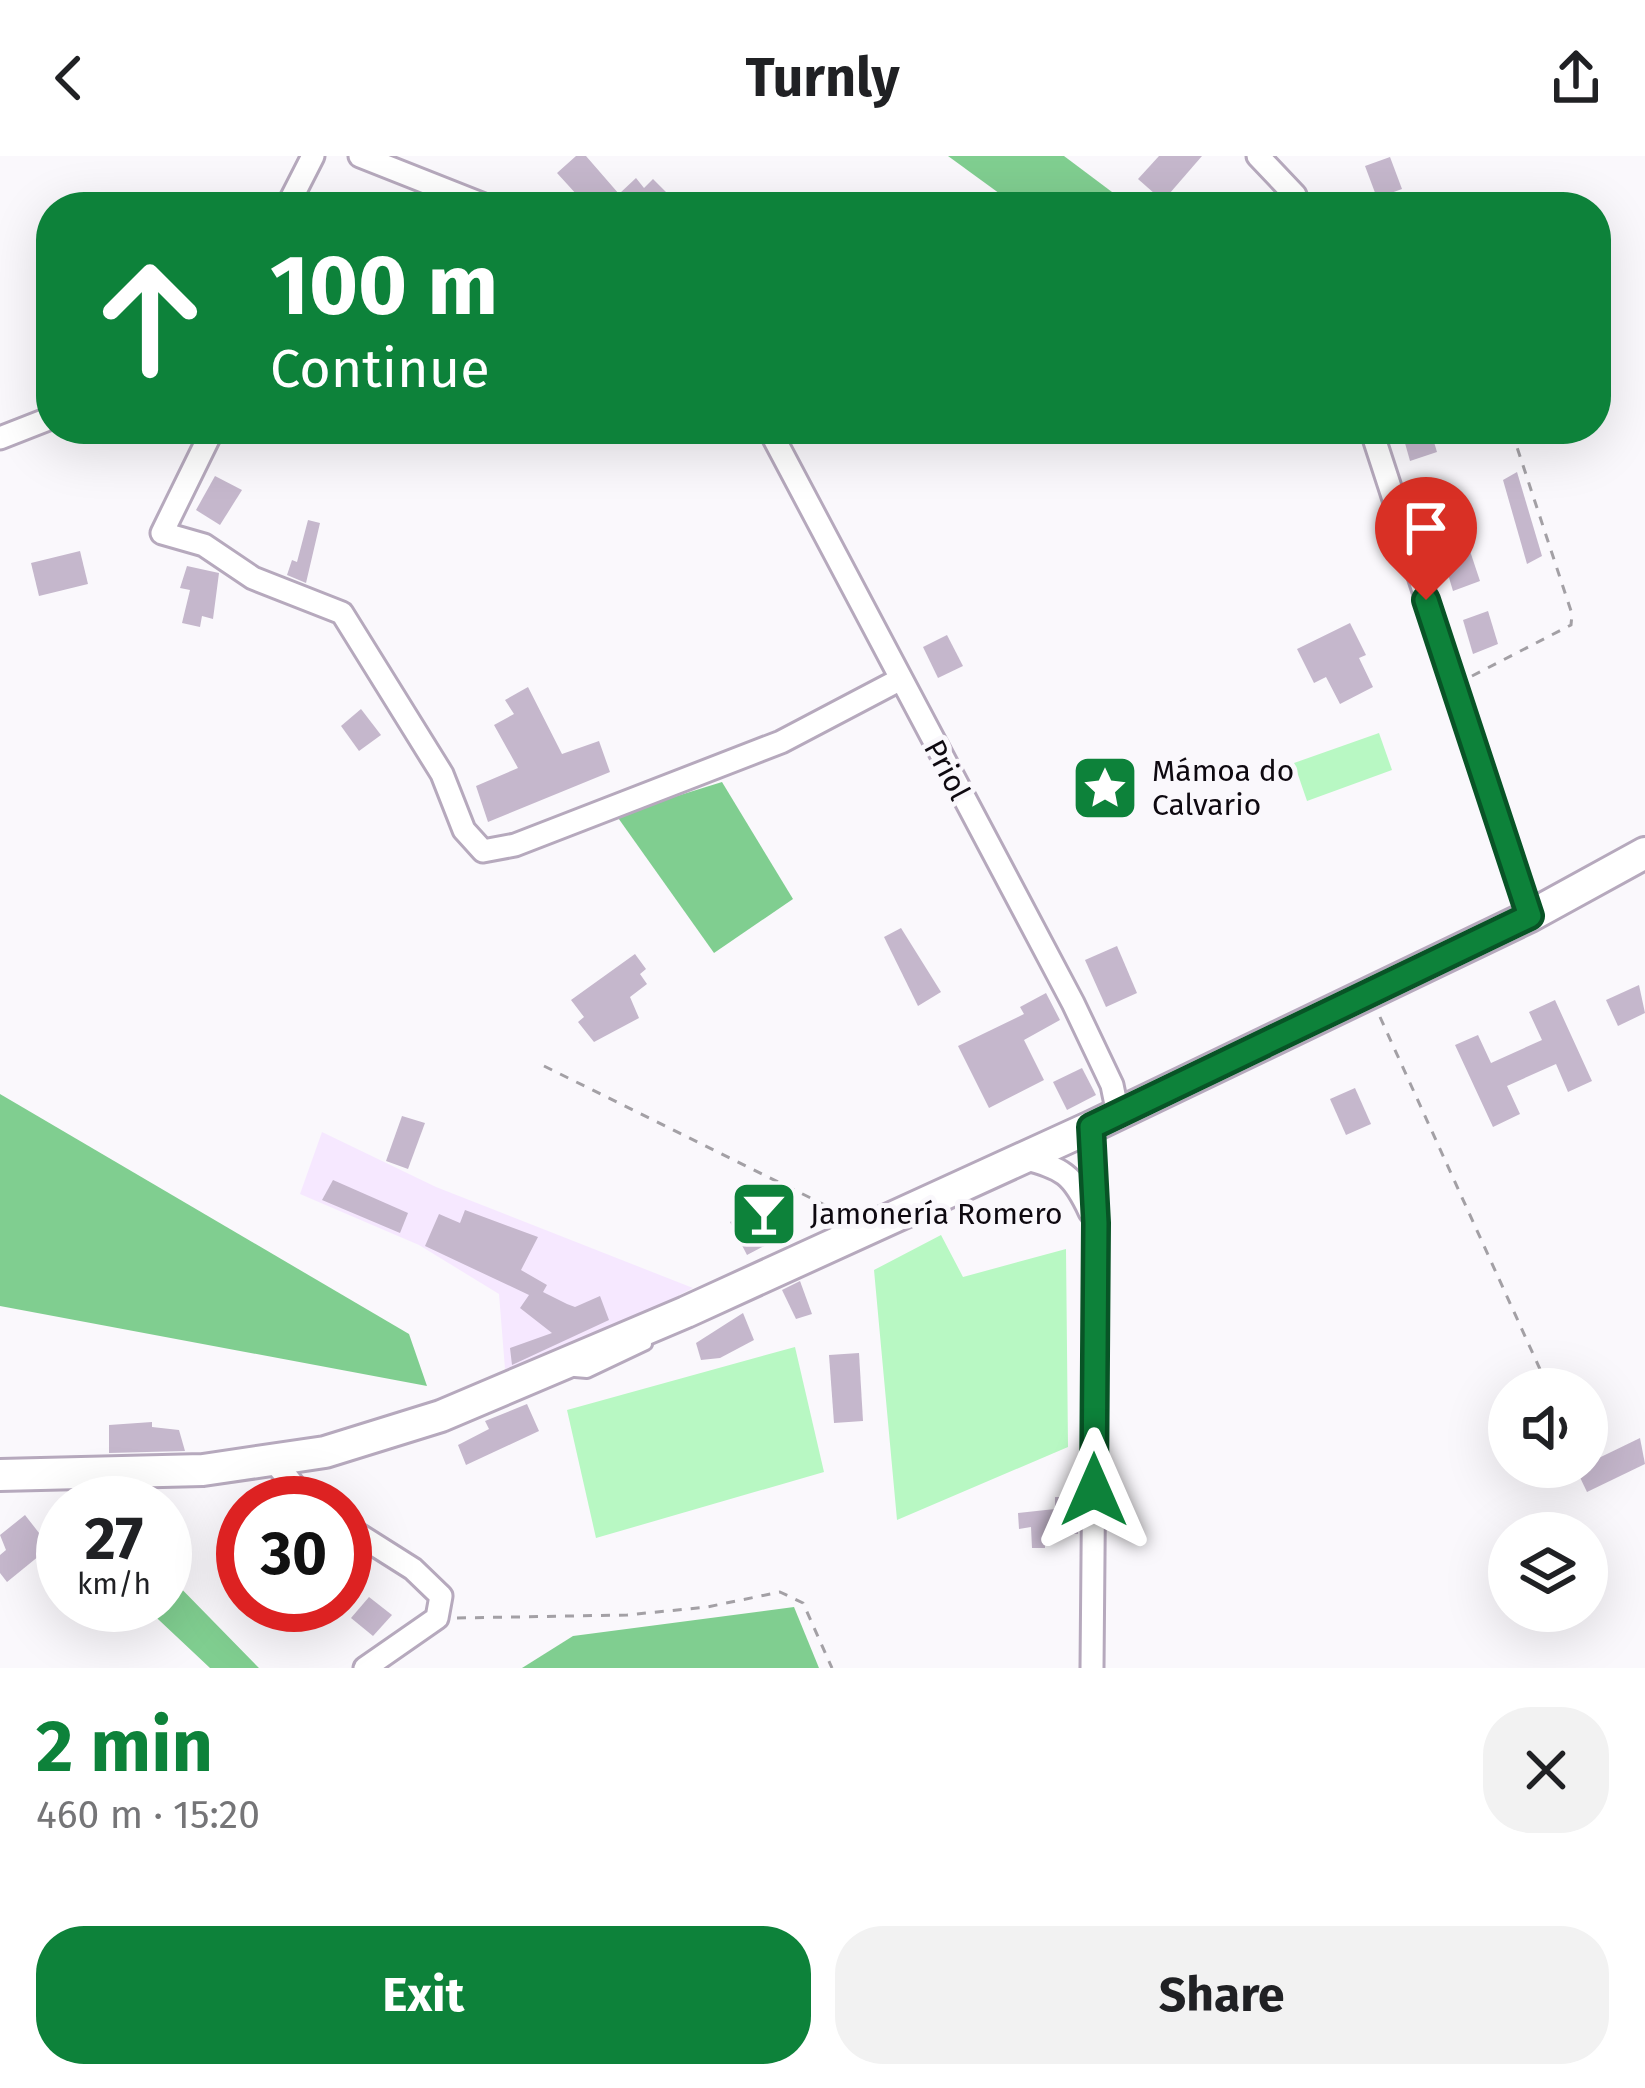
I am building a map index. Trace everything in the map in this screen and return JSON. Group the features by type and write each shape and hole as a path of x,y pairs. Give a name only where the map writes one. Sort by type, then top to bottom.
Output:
{"main road":[{"path":"0,1475 203,1470 325,1452 442,1416 554,1371 1094,1125 1530,916 1645,854"}],"street":[{"path":"295,192 314,156"},
{"path":"360,156 451,192"},
{"path":"1258,156 1293,192"},
{"path":"0,438 36,424"},
{"path":"206,444 162,533 204,545 253,578 342,613 442,774 464,830 483,851 515,845 781,742 899,680"},
{"name":"Priol","path":"777,444 1112,1085 1094,1125"},
{"path":"1376,444 1530,916"},
{"path":"1094,1125 1068,1159 1096,1223"},
{"path":"1092,1668 1094,1125"},
{"path":"1023,1158 1061,1168 1078,1187"},
{"path":"273,1460 286,1476"},
{"path":"365,1668 437,1618 441,1596 413,1569 372,1543"}],"path":[{"path":"1454,686 1571,626 1572,614 1515,444"},
{"path":"1369,993 1539,1368"},
{"path":"544,1066 872,1228"},
{"path":"437,1618 627,1615 706,1607 780,1592 803,1603 832,1668"}],"shaded area":[{"path":"322,1132 436,1187 693,1288 587,1343 505,1369 499,1294 419,1245 300,1194"}],"green space":[{"path":"948,156 1064,156 1112,192 997,192"},
{"path":"1379,733 1392,770 1307,801 1294,763"},
{"path":"722,782 793,899 714,953 616,815"},
{"path":"0,1094 409,1334 427,1386 0,1306"},
{"path":"941,1235 963,1277 1066,1249 1068,1447 897,1520 874,1270"},
{"path":"795,1347 824,1472 596,1538 567,1410"},
{"path":"192,1600 216,1624 216,1632 224,1632 259,1668 210,1668 172,1632 192,1632"},
{"path":"794,1607 819,1668 522,1668 573,1636"}],"building":[{"path":"576,156 586,156 617,192 574,192 557,173"},
{"path":"1159,156 1202,156 1171,192 1153,192 1138,179"},
{"path":"1390,157 1402,189 1375,192 1365,166"},
{"path":"636,178 644,188 653,179 666,192 621,192"},
{"path":"1405,444 1435,444 1437,452 1410,461"},
{"path":"1517,472 1542,556 1527,564 1503,480"},
{"path":"215,476 242,490 220,525 196,510"},
{"path":"1446,484 1456,518 1432,526 1422,492"},
{"path":"308,520 320,523 306,583 287,575 292,560 297,562"},
{"path":"1468,545 1480,581 1453,591 1442,554"},
{"path":"80,551 88,584 39,596 31,563"},
{"path":"187,566 219,573 213,619 202,616 200,627 182,623 190,590 180,588"},
{"path":"1488,611 1498,644 1473,654 1463,620"},
{"path":"1350,623 1366,655 1359,658 1373,687 1340,704 1326,677 1314,683 1297,649"},
{"path":"947,635 963,666 938,678 923,647"},
{"path":"528,687 562,754 599,741 610,772 488,822 476,786 518,768 494,725 514,714 505,700"},
{"path":"361,709 381,735 359,751 341,726"},
{"path":"901,928 941,992 918,1006 884,937"},
{"path":"1117,946 1137,993 1106,1007 1085,960"},
{"path":"635,954 646,969 640,974 647,984 630,997 639,1018 594,1042 578,1022 584,1017 571,1000"},
{"path":"1639,985 1645,1013 1618,1026 1606,1000"},
{"path":"1046,993 1060,1020 1024,1040 1044,1080 989,1108 958,1046 1024,1014 1020,1007"},
{"path":"1555,1000 1592,1081 1568,1092 1556,1064 1507,1086 1520,1114 1493,1127 1455,1045 1478,1035 1491,1063 1542,1040 1529,1012"},
{"path":"1082,1068 1096,1095 1067,1110 1053,1082"},
{"path":"1355,1088 1371,1124 1346,1135 1330,1099"},
{"path":"402,1116 425,1123 408,1169 386,1161"},
{"path":"333,1180 408,1213 400,1233 322,1200"},
{"path":"758,1185 787,1234 747,1255 730,1222 750,1212 741,1194"},
{"path":"465,1210 538,1237 521,1270 547,1285 543,1292 575,1307 600,1296 609,1320 512,1365 510,1348 552,1333 520,1308 529,1295 425,1246 439,1214 460,1223"},
{"path":"800,1281 812,1314 796,1319 782,1290"},
{"path":"743,1313 754,1340 720,1358 701,1360 696,1343"},
{"path":"859,1353 863,1421 834,1423 829,1355"},
{"path":"527,1404 539,1431 466,1465 458,1445 489,1429 485,1421"},
{"path":"152,1422 152,1427 179,1430 185,1451 109,1453 109,1425"},
{"path":"1640,1438 1645,1464 1608,1482 1608,1454"},
{"path":"1055,1497 1079,1497 1078,1534 1045,1533 1045,1548 1032,1548 1031,1527 1019,1529 1018,1513 1055,1509"},
{"path":"25,1515 36,1529 36,1558 7,1582 0,1573 0,1555 6,1550 0,1535"},
{"path":"372,1599 392,1615 373,1636 368,1632 372,1632"}],"place":[{"name":"Mámoa do Calvario","path":"1105,788"},
{"name":"Jamonería Romero","path":"764,1214"}],"route":[{"path":"1094,1490 1096,1223 1091,1127 1530,916 1426,600"}]}
